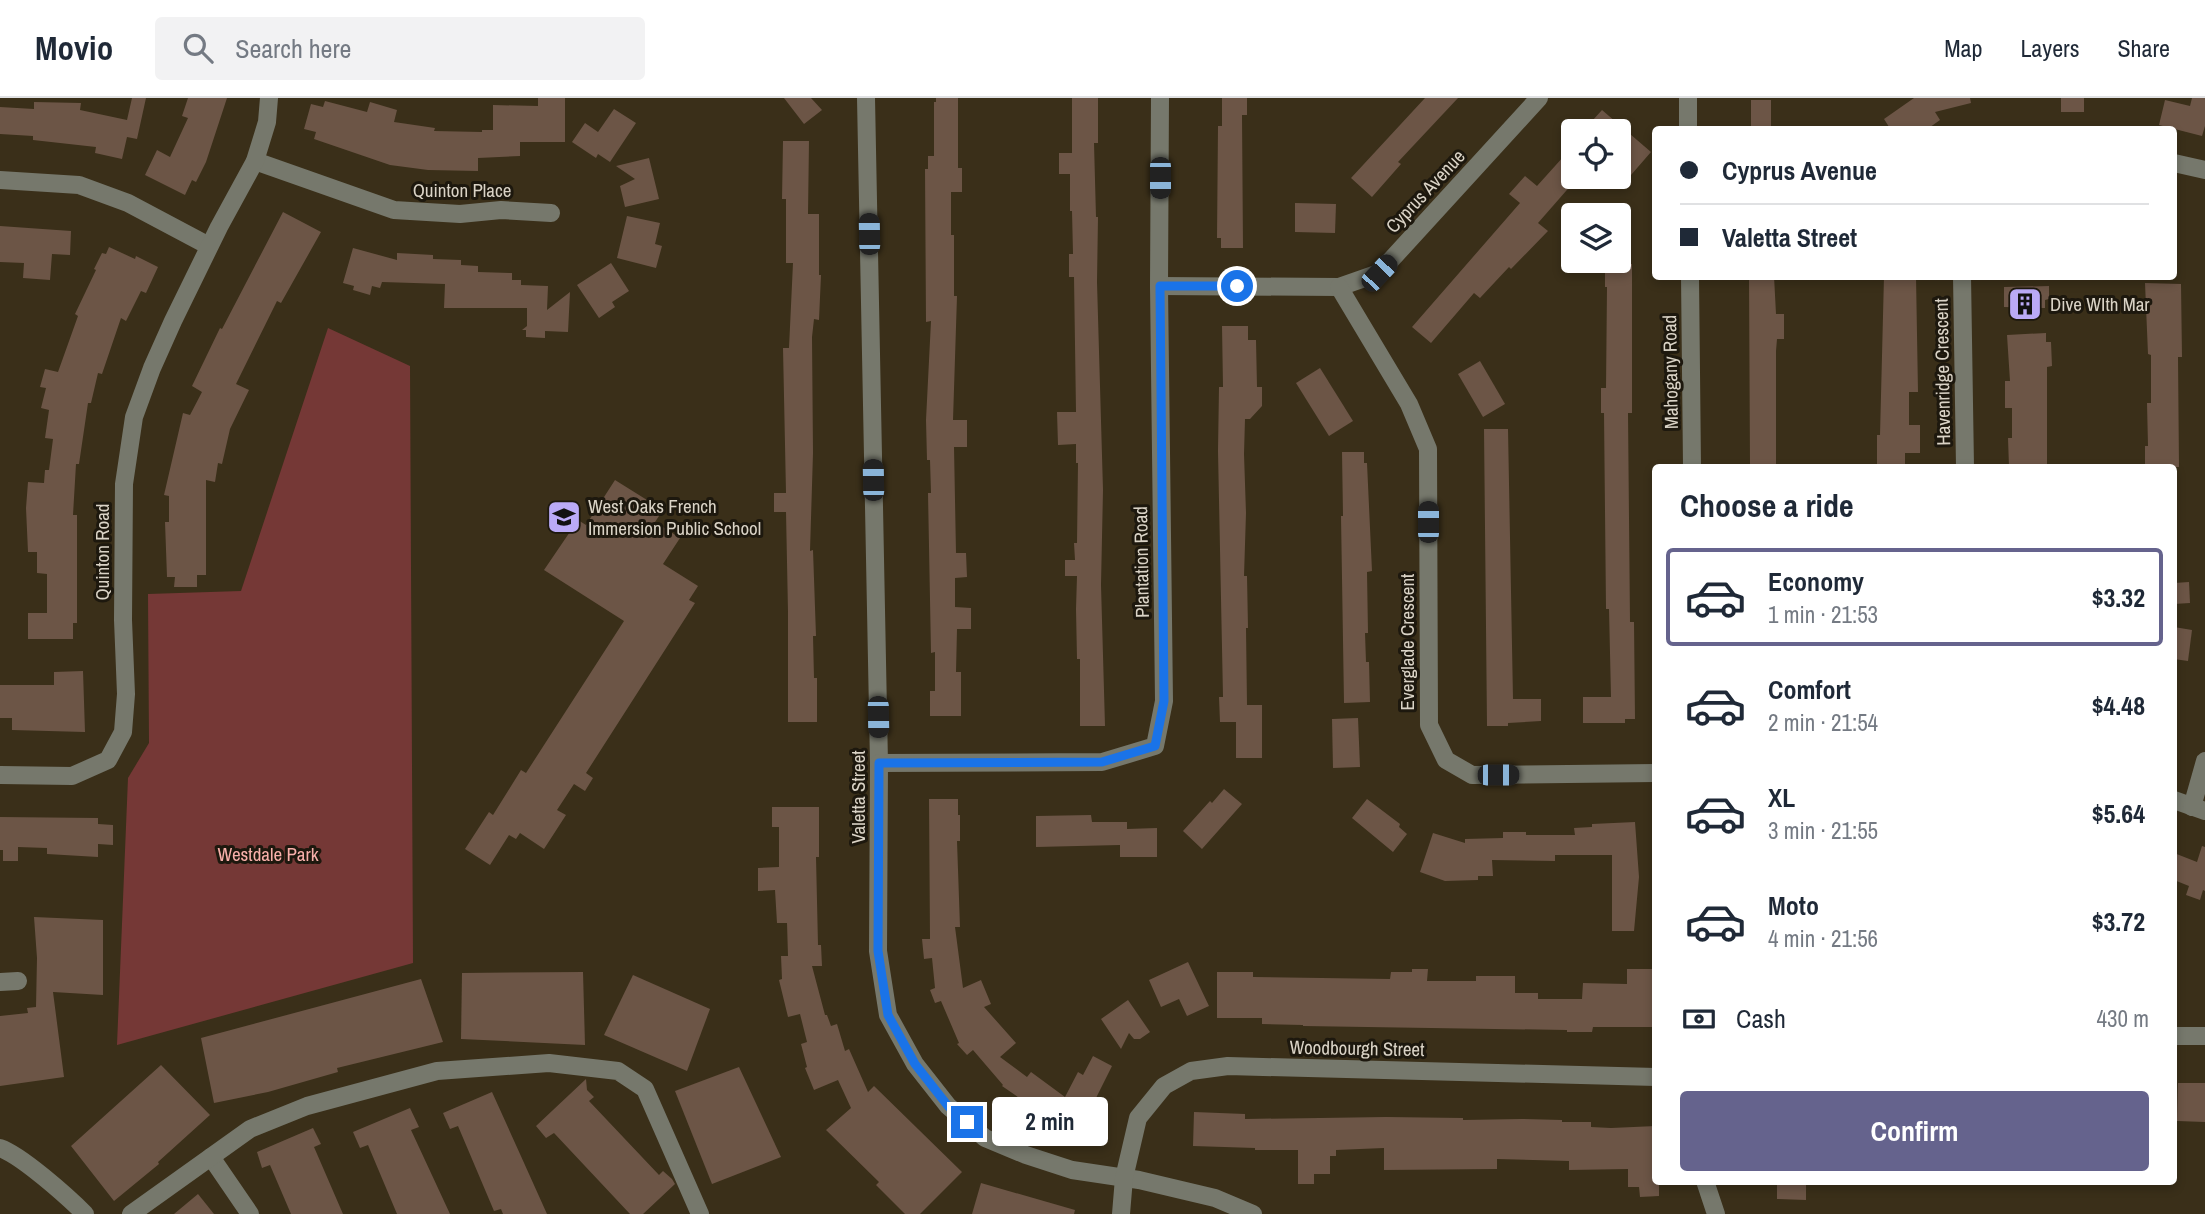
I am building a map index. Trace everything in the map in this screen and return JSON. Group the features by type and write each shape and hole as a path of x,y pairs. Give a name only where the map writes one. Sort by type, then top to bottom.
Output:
{"street":[{"name":"Quinton Road","path":"0,775 72,776 108,760 123,732 126,694 123,620 124,484 134,417 152,368 209,246 255,161 267,122 269,98"},
{"name":"Valetta Street","path":"866,98 879,763 878,951 888,1015 915,1064 948,1106 985,1138 1072,1170 1125,1178 1215,1198 1250,1213"},
{"name":"Plantation Road","path":"879,763 1102,762 1155,746 1164,701 1160,98"},
{"name":"Cyprus Avenue","path":"1160,286 1339,287 1379,273 1539,98"},
{"path":"1688,98 1688,126"},
{"name":"Quinton Place","path":"255,161 394,211 460,214 501,210 551,212"},
{"path":"2177,164 2205,170"},
{"path":"0,180 79,185 128,203 209,246"},
{"name":"Mahogany Road","path":"1690,280 1692,464"},
{"name":"Havenridge Crescent","path":"1962,280 1965,464"},
{"name":"Everglade Crescent","path":"1339,287 1409,404 1428,449 1429,725 1446,760 1472,775 1652,774"},
{"path":"2177,801 2199,809 2205,761"},
{"path":"2177,1035 2205,1036"},
{"path":"131,1214 250,1129 307,1106 437,1071 549,1063 618,1071 645,1089 701,1214"},
{"name":"Woodbourgh Street","path":"1121,1214 1125,1178 1138,1118 1164,1086 1191,1071 1228,1066 1652,1077"},
{"path":"0,1148 28,1166 85,1214"},
{"path":"211,1157 250,1214"},
{"path":"1706,1185 1716,1214"}],"green space":[{"name":"Westdale Park","path":"328,328 410,366 413,963 117,1045 128,778 149,743 148,594 241,591"}],"building":[{"path":"132,98 146,98 137,139 127,137 122,159 95,153 96,147 33,140 33,136 0,134 0,107 34,109 34,102 81,103 80,110 127,120"},
{"path":"188,98 227,98 206,162 196,182 192,180 185,195 145,175 157,150 170,157 188,118 182,116"},
{"path":"538,98 565,98 565,142 520,142 520,156 478,158 478,171 428,170 390,165 314,139 316,132 304,129 311,104 323,107 325,101 367,112 370,102 397,110 394,122 435,128 434,131 482,132 493,130 493,105 538,106"},
{"path":"784,98 811,98 822,110 804,124"},
{"path":"936,98 958,98 958,168 962,168 962,192 951,192 954,296 957,296 953,420 967,420 967,447 954,447 956,553 966,553 967,577 955,578 955,607 971,608 971,629 957,629 956,672 961,672 961,716 930,716 930,691 935,691 935,652 931,653 928,493 931,493 926,420 931,321 926,322 925,169 928,169 928,156 934,156"},
{"path":"1072,98 1098,98 1098,143 1094,143 1098,217 1105,726 1080,726 1077,576 1065,576 1065,560 1075,560 1074,543 1077,543 1078,463 1076,444 1058,445 1057,412 1076,412 1074,277 1069,277 1069,254 1073,254 1070,174 1059,174 1059,153 1072,153"},
{"path":"1222,98 1247,98 1247,115 1242,115 1243,248 1221,248 1221,238 1217,238 1218,126 1222,126"},
{"path":"1425,98 1458,98 1398,162 1401,164 1372,197 1351,178"},
{"path":"1914,98 1970,98 1971,103 1935,112 1940,120 1932,126 1888,126 1884,119"},
{"path":"2061,98 2084,98 2084,112 2061,112"},
{"path":"2192,98 2205,98 2205,126 2202,136 2177,130 2177,126 2159,125 2165,100 2190,106"},
{"path":"1751,100 1771,100 1771,126 1751,126"},
{"path":"614,109 636,123 610,162 598,154 596,158 572,142 585,123 598,132"},
{"path":"1602,110 1612,119 1594,119"},
{"path":"1631,135 1651,152 1631,175"},
{"path":"783,141 809,141 808,214 819,214 819,320 814,319 812,337 810,551 813,550 817,722 788,722 786,512 774,512 774,493 786,493 783,348 789,348 793,263 786,263 786,199 782,199"},
{"path":"649,158 659,199 625,207 620,186 635,179 616,166"},
{"path":"1561,159 1561,189 1568,189 1538,223 1548,231 1480,298 1474,293 1431,343 1412,327 1520,203 1509,194 1525,176 1537,186"},
{"path":"1295,203 1336,204 1335,233 1295,232"},
{"path":"283,212 321,232 281,303 277,301 236,384 249,390 230,429 222,464 218,463 215,482 206,480 206,575 197,575 197,587 174,587 175,577 167,577 165,522 169,522 169,496 164,495 183,413 190,415 202,392 192,386"},
{"path":"627,216 660,223 655,244 662,246 656,268 617,258"},
{"path":"0,226 71,231 70,255 52,254 50,280 23,278 24,263 0,262"},
{"path":"109,247 158,267 146,293 141,291 126,321 121,318 102,374 98,373 91,403 88,403 79,464 76,464 73,515 77,515 77,623 73,623 73,639 28,639 28,613 47,613 47,574 37,573 37,552 28,552 26,508 28,482 44,483 45,470 49,470 53,439 45,438 49,410 41,408 46,388 40,387 45,369 58,372 78,316 75,314 102,253 106,254"},
{"path":"353,248 397,260 397,253 433,255 433,259 461,260 461,265 478,266 478,272 512,273 512,280 521,280 521,285 548,286 547,310 570,292 568,332 545,331 545,338 526,337 526,330 522,330 527,326 527,308 444,308 445,284 382,282 380,288 372,286 370,295 353,290 354,286 343,283"},
{"path":"611,263 629,291 612,302 615,307 599,318 577,285"},
{"path":"1632,264 1632,413 1628,413 1630,622 1634,622 1635,719 1625,719 1625,723 1583,723 1583,697 1611,697 1609,609 1606,609 1604,413 1601,413 1601,388 1606,388 1605,273 1631,273"},
{"path":"1749,280 1774,280 1776,314 1784,314 1784,339 1777,339 1776,351 1776,464 1750,464"},
{"path":"1884,280 1916,280 1918,392 1909,392 1909,425 1920,425 1920,453 1905,453 1905,464 1877,464 1877,435 1880,435"},
{"path":"2145,283 2181,284 2182,357 2178,357 2179,467 2177,464 2145,464 2145,446 2148,446 2147,403 2151,403 2151,355 2148,354"},
{"name":"Dive WIth Mar","path":"2049,286 2049,299 2045,300 2045,308 2004,307 2004,287"},
{"path":"1222,326 1248,326 1248,340 1256,340 1257,387 1262,387 1262,406 1250,419 1245,419 1244,576 1247,576 1247,705 1262,705 1262,758 1236,758 1236,722 1220,722 1219,697 1223,697 1218,451 1219,387 1223,387"},
{"path":"2046,333 2046,342 2051,342 2052,366 2047,367 2047,464 2009,464 2008,438 2012,438 2012,408 2005,408 2005,381 2010,381 2007,335"},
{"path":"1480,361 1505,404 1483,417 1458,374"},
{"path":"1320,368 1353,421 1329,436 1296,383"},
{"path":"1484,429 1508,429 1513,699 1541,699 1541,721 1508,723 1508,726 1487,726"},
{"path":"1342,452 1364,452 1364,463 1367,463 1372,571 1367,572 1368,633 1365,633 1370,702 1344,703"},
{"path":"615,480 663,510 655,522 680,538 663,564 698,586 689,600 695,603 586,773 593,778 585,791 574,784 557,810 566,815 544,849 520,833 516,839 509,835 490,865 465,849 489,812 493,815 521,770 526,773 624,621 544,570 578,520 586,525"},
{"path":"2189,582 2190,603 2177,604 2177,583"},
{"path":"2177,628 2192,630 2188,661 2177,659"},
{"path":"83,671 85,732 12,730 12,718 0,718 0,685 54,685 54,672"},
{"path":"1358,718 1360,767 1333,768 1332,719"},
{"path":"1224,789 1242,804 1202,849 1183,831"},
{"path":"929,799 958,799 960,927 955,927 963,988 981,980 991,1004 984,1007 1016,1043 1000,1057 1027,1077 1031,1072 1065,1097 1078,1072 1083,1075 1093,1056 1112,1066 1083,1124 1043,1104 1038,1111 1002,1086 973,1050 967,1055 957,1044 959,1043 941,1001 935,1003 930,990 935,988 932,958 924,959 922,939 930,939"},
{"path":"1367,799 1400,824 1399,827 1407,834 1393,852 1352,818"},
{"path":"772,807 819,807 819,857 816,857 818,945 821,945 822,966 812,966 825,1015 831,1026 837,1024 845,1051 849,1049 868,1092 874,1086 962,1172 920,1214 905,1214 876,1185 879,1182 826,1130 851,1108 838,1080 814,1090 805,1068 807,1067 801,1044 807,1042 800,1014 788,1017 779,980 782,979 781,956 788,956 787,923 777,923 775,890 758,891 758,868 779,867 779,827 772,827"},
{"path":"1091,815 1092,822 1127,822 1127,829 1157,828 1157,857 1120,857 1120,845 1036,847 1036,816"},
{"path":"0,817 98,818 98,824 113,825 113,845 98,844 98,857 47,854 47,848 18,847 18,861 3,861 3,850 0,850"},
{"path":"1635,822 1639,877 1634,931 1612,931 1612,855 1555,855 1555,861 1492,860 1493,876 1478,876 1478,880 1445,881 1420,872 1433,833 1465,843 1465,839 1503,838 1503,832 1575,835 1574,828 1592,827 1592,824"},
{"path":"2202,846 2205,847 2205,891 2203,890 2200,900 2186,895 2189,886 2177,881 2177,854 2197,862"},
{"path":"34,917 103,920 103,995 53,992 64,1077 0,1086 0,1016 28,1013 27,1008 36,1007"},
{"path":"1188,962 1209,1006 1187,1016 1179,999 1161,1007 1149,980"},
{"path":"1412,969 1428,969 1427,981 1476,981 1476,976 1515,976 1515,993 1538,993 1538,999 1582,999 1583,983 1627,984 1627,969 1652,969 1652,1027 1593,1027 1592,1032 1567,1032 1303,1026 1262,1024 1262,1018 1217,1018 1217,972 1253,972 1253,977 1390,979 1391,972 1412,972"},
{"path":"583,972 585,1045 461,1039 462,973"},
{"path":"633,975 710,1009 687,1071 604,1035"},
{"path":"421,979 443,1042 337,1068 338,1072 268,1092 214,1103 201,1038"},
{"path":"1128,1000 1150,1032 1140,1039 1134,1039 1129,1033 1121,1049 1101,1019"},
{"path":"161,1065 210,1115 158,1162 159,1164 114,1201 71,1146"},
{"path":"739,1067 781,1157 712,1184 675,1091"},
{"path":"586,1079 587,1090 594,1097 589,1101 659,1175 663,1171 675,1184 643,1214 630,1214 554,1133 546,1138 536,1126"},
{"path":"2178,1083 2205,1083 2205,1122 2177,1121"},
{"path":"492,1092 547,1214 503,1214 501,1209 494,1211 458,1126 450,1129 443,1113"},
{"path":"410,1108 419,1127 411,1130 450,1214 397,1214 368,1145 360,1148 353,1132"},
{"path":"1194,1112 1245,1114 1245,1119 1521,1119 1591,1122 1591,1127 1652,1126 1652,1185 1659,1185 1659,1196 1640,1197 1639,1187 1628,1187 1628,1169 1569,1170 1569,1161 1497,1159 1497,1169 1384,1170 1384,1148 1336,1150 1336,1156 1330,1156 1330,1174 1314,1174 1314,1184 1298,1184 1298,1150 1193,1146"},
{"path":"313,1128 321,1144 314,1147 343,1214 291,1214 270,1165 262,1168 257,1152"},
{"path":"981,1183 1075,1210 1074,1214 972,1214"},
{"path":"1777,1185 1806,1185 1806,1200 1777,1199"},
{"path":"198,1194 214,1214 174,1214"}],"place":[{"name":"Dive WIth Mar","path":"2025,304"},
{"name":"West Oaks French Immersion Public School","path":"564,517"}],"route":[{"path":"967,1122 948,1106 915,1064 888,1015 878,951 879,763 1102,762 1155,746 1164,701 1160,286 1237,286"}]}
